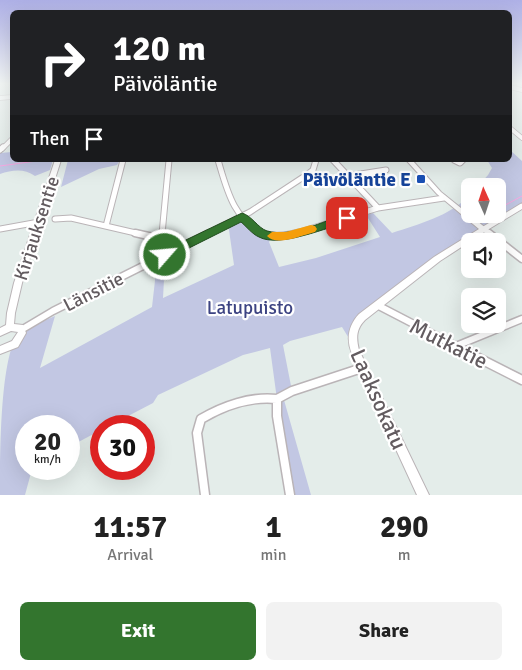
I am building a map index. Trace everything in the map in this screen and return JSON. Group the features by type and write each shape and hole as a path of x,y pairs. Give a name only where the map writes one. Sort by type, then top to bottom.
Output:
{"street":[{"path":"520,134 522,138"},
{"path":"0,150 10,141"},
{"name":"Kirjauksentie","path":"10,326 14,298 57,162"},
{"path":"106,226 123,162"},
{"path":"165,255 162,240 169,162"},
{"path":"219,162 231,202 242,217 263,234 286,236 378,208 444,198"},
{"name":"Länsitie","path":"21,330 40,317 242,217 308,174 313,170 315,162"},
{"path":"335,162 378,208"},
{"path":"411,162 444,198 522,259"},
{"path":"348,176 386,170"},
{"name":"Laaksokatu","path":"423,495 362,368 353,345 353,329 362,317 437,259 522,206"},
{"path":"56,219 71,218 162,240"},
{"path":"0,229 39,222"},
{"name":"Mutkatie","path":"377,305 522,380"},
{"path":"456,346 522,318"},
{"path":"0,332 10,326 17,326 21,330 20,337 15,344 0,352"},
{"path":"205,495 197,433 202,419 234,404 266,398 277,399 292,391 362,368"},
{"path":"277,399 276,416 290,495"}],"green space":[{"path":"10,152 10,162 52,162 50,170 35,176 18,170 0,174 0,153"},
{"name":"Latupuisto","path":"512,152 522,161 522,206 506,216 506,178 485,178 492,168 488,162 512,162"},
{"path":"67,162 119,162 117,165 99,169 61,187"},
{"name":"Latupuisto","path":"461,203 461,223 493,223 477,233 461,233 461,242 362,317 353,345 342,327 290,341 283,345 292,391 284,395 284,400 311,495 290,495 270,348 243,355 158,395 153,403 130,415 90,415 90,436 80,441 80,415 15,415 15,480 29,480 25,495 0,495 2,414 6,371 10,353 18,335 55,316 40,368 152,307 157,263 153,261 163,256 165,261 163,298 234,265 228,223 242,217 256,230 272,236 269,242 279,267 316,258 380,237 366,215 373,213 392,233 423,223 453,209"}],"waterway":[{"path":"0,166 29,162"},
{"path":"506,205 522,196"}],"slow traffic":[{"path":"272,236 286,236 311,229"}],"place":[{"name":"Päivöläntie E","path":"421,179"}],"route":[{"path":"165,255 242,217 263,234 279,236 297,234 347,218"}]}
